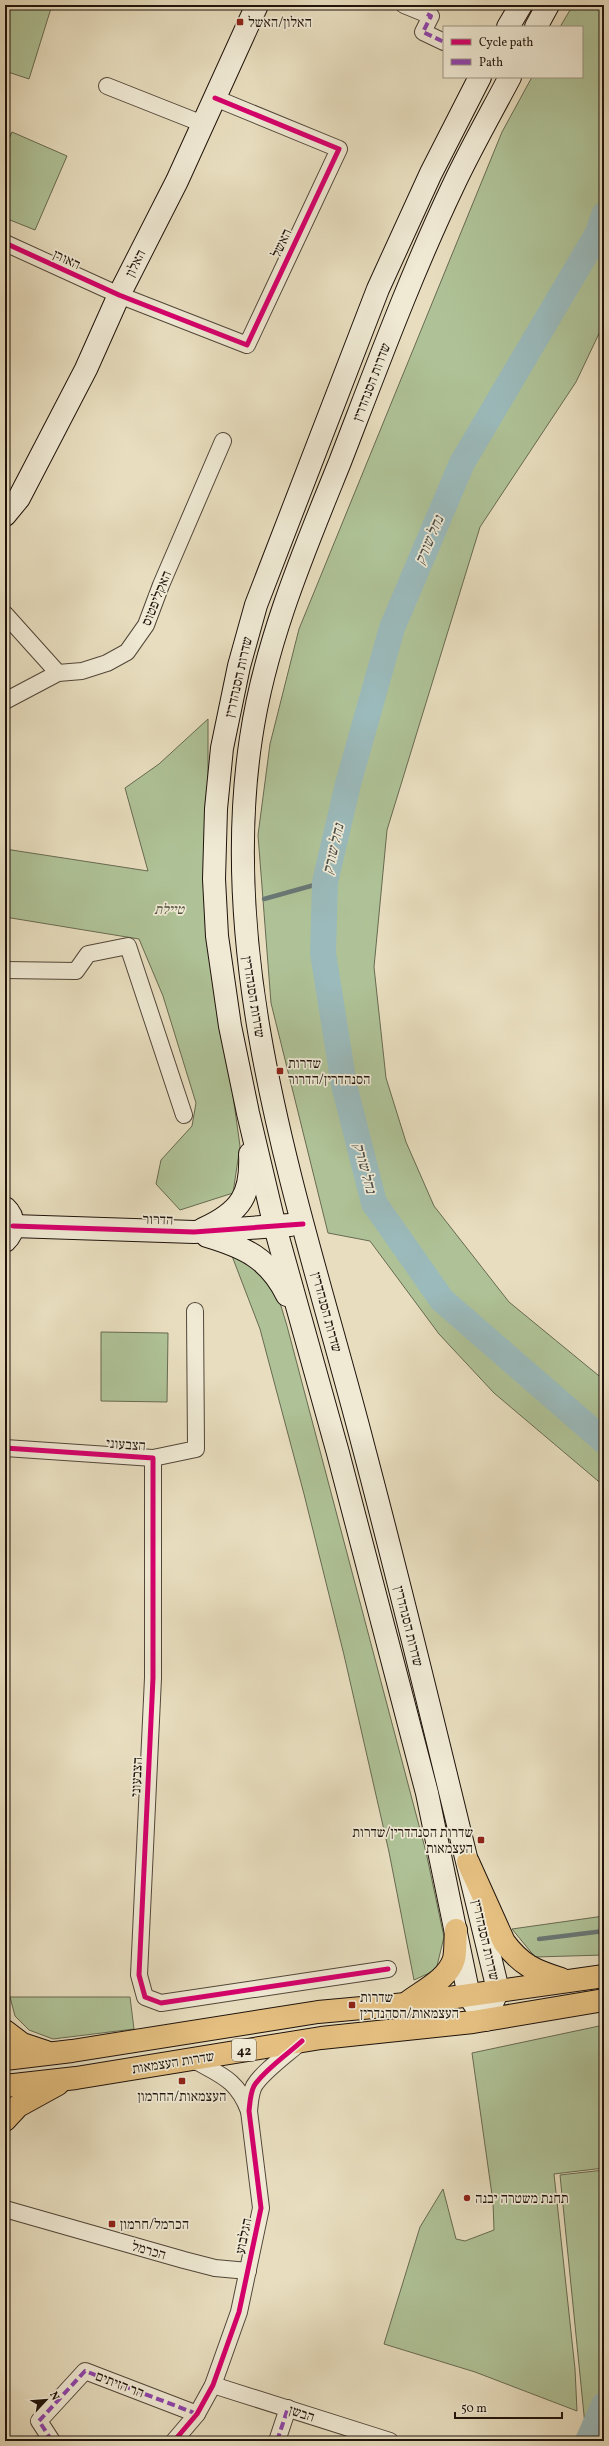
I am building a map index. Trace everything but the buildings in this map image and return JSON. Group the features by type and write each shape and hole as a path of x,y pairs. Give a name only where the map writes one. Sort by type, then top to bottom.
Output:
{"highway":[{"path":"468,1862 504,1942 511,1952 534,1970 570,1982"},
{"path":"406,2004 437,1982 447,1971 454,1959 456,1930"},
{"name":"42","path":"469,1996 498,1990 570,1982 604,1976"},
{"name":"שדרות העצמאות","path":"5,2059 53,2054 318,2012 406,2004 469,1996"},
{"name":"42","path":"484,2020 604,2000"},
{"name":"שדרות העצמאות","path":"5,2086 87,2076 302,2041 484,2020"},
{"path":"5,2031 22,2044 53,2054"},
{"path":"5,2120 18,2106 56,2084 87,2076"}],"main road":[{"name":"האלון","path":"5,515 19,498 86,369 119,295 203,124 257,5"},
{"path":"509,26 521,5"},
{"path":"537,26 548,5"},
{"name":"שדרות הסנהדרין","path":"479,78 431,173 378,289 256,605 239,666 222,756 216,809 214,879 217,936 224,987 230,1026 248,1113 275,1227 427,1793 469,1996 484,2020"},
{"name":"שדרות הסנהדרין","path":"484,2020 498,1990 468,1862 369,1466 303,1224 255,1016 247,951 244,802 250,739 262,676 304,552 412,279 454,184 509,78"},
{"path":"194,1232 232,1212 247,1190 251,1176 248,1113"},
{"name":"הדרור","path":"8,1225 194,1232 303,1224"},
{"path":"194,1232 234,1244 252,1253 262,1262 284,1288 304,1334"}],"street":[{"path":"404,5 431,16 423,32 443,42"},
{"path":"107,86 203,124"},
{"name":"האשל","path":"119,295 247,345 339,149 215,98"},
{"name":"האורן","path":"5,242 119,295"},
{"name":"האקליפטוס","path":"5,701 58,673 82,671 107,663 127,652 146,625 161,585 223,441"},
{"path":"5,614 58,673"},
{"path":"5,970 76,971 88,954 128,946 184,1114"},
{"name":"הצבעוני","path":"5,1448 153,1458 196,1449 195,1311"},
{"name":"הצבעוני","path":"153,1458 153,1678 139,1976 144,1997 161,2003 388,1969"},
{"name":"הגלבוע","path":"249,2111 255,2086 302,2041"},
{"name":"הגלבוע","path":"174,2441 197,2414 213,2385 239,2312 261,2208 249,2111 243,2096 232,2082 192,2059"},
{"name":"הכרמל","path":"5,2209 215,2268 248,2271"},
{"name":"הר הזיתים","path":"52,2441 39,2421 85,2371 197,2414"},
{"name":"הבשן","path":"213,2385 390,2441"},
{"path":"277,2441 288,2408"}],"green space":[{"path":"5,5 52,5 29,79 5,71"},
{"path":"573,5 604,5 604,323 576,382 480,527 387,830 374,967 386,1078 406,1142 434,1206 509,1302 604,1380 604,1486 494,1393 439,1334 370,1241 328,1233 271,1003 258,835 270,744 299,629 502,132 531,78 583,78 583,26 561,26"},
{"path":"12,132 67,156 35,230 5,218 5,148"},
{"name":"טיילת","path":"208,719 208,853 220,1002 240,1146 233,1193 180,1210 156,1184 161,1160 192,1126 196,1103 163,996 139,939 5,917 5,849 148,871 125,788 159,764"},
{"path":"245,1254 274,1283 287,1326 426,1852 444,1937 436,1970 414,1980 389,1852 344,1655 304,1494 260,1329 232,1256"},
{"path":"101,1332 168,1333 167,1402 101,1401"},
{"path":"604,1916 604,1955 535,1957 512,1929"},
{"path":"10,1997 130,1997 134,2029 53,2039 29,2030 15,2016"},
{"path":"604,2025 604,2168 554,2174 575,2369 577,2411 475,2372 384,2344 420,2227 443,2189 456,2239 465,2241 494,2230 493,2202 472,2053"},
{"path":"604,2170 604,2441 581,2441 585,2425 560,2175"}],"waterway":[{"name":"נחל שורק","path":"604,215 598,233 462,463 392,628 348,784 325,882 323,953 344,1085 374,1203 442,1300 604,1441"},
{"path":"264,899 325,882"},
{"path":"539,1939 604,1931"},
{"name":"נחל שורק","path":"588,2441 604,2405"}],"marked path":[{"path":"427,14 431,16 423,32 443,42"},
{"path":"52,2441 39,2421 85,2371 197,2414"},
{"path":"277,2441 288,2408"}],"cycle path":[{"path":"5,243 119,295 247,345 339,149 215,98"},
{"path":"13,1226 194,1232 303,1224"},
{"path":"5,1448 153,1458 153,1678 139,1975 145,1997 161,2003 388,1969"},
{"path":"174,2441 197,2414 213,2385 239,2312 261,2208 249,2111 250,2098 254,2086 263,2074 302,2041"}],"place":[{"name":"האלון/האשל","path":"240,22"},
{"name":"שדרות הסנהדרין/הדרור","path":"280,1071"},
{"name":"שדרות הסנהדרין/שדרות העצמאות","path":"481,1840"},
{"name":"שדרות העצמאות/הסהנדרין","path":"352,2005"},
{"name":"העצמאות/החרמון","path":"182,2081"},
{"name":"תחנת משטרה יבנה","path":"467,2198"},
{"name":"הכרמל/חרמון","path":"112,2224"}]}
